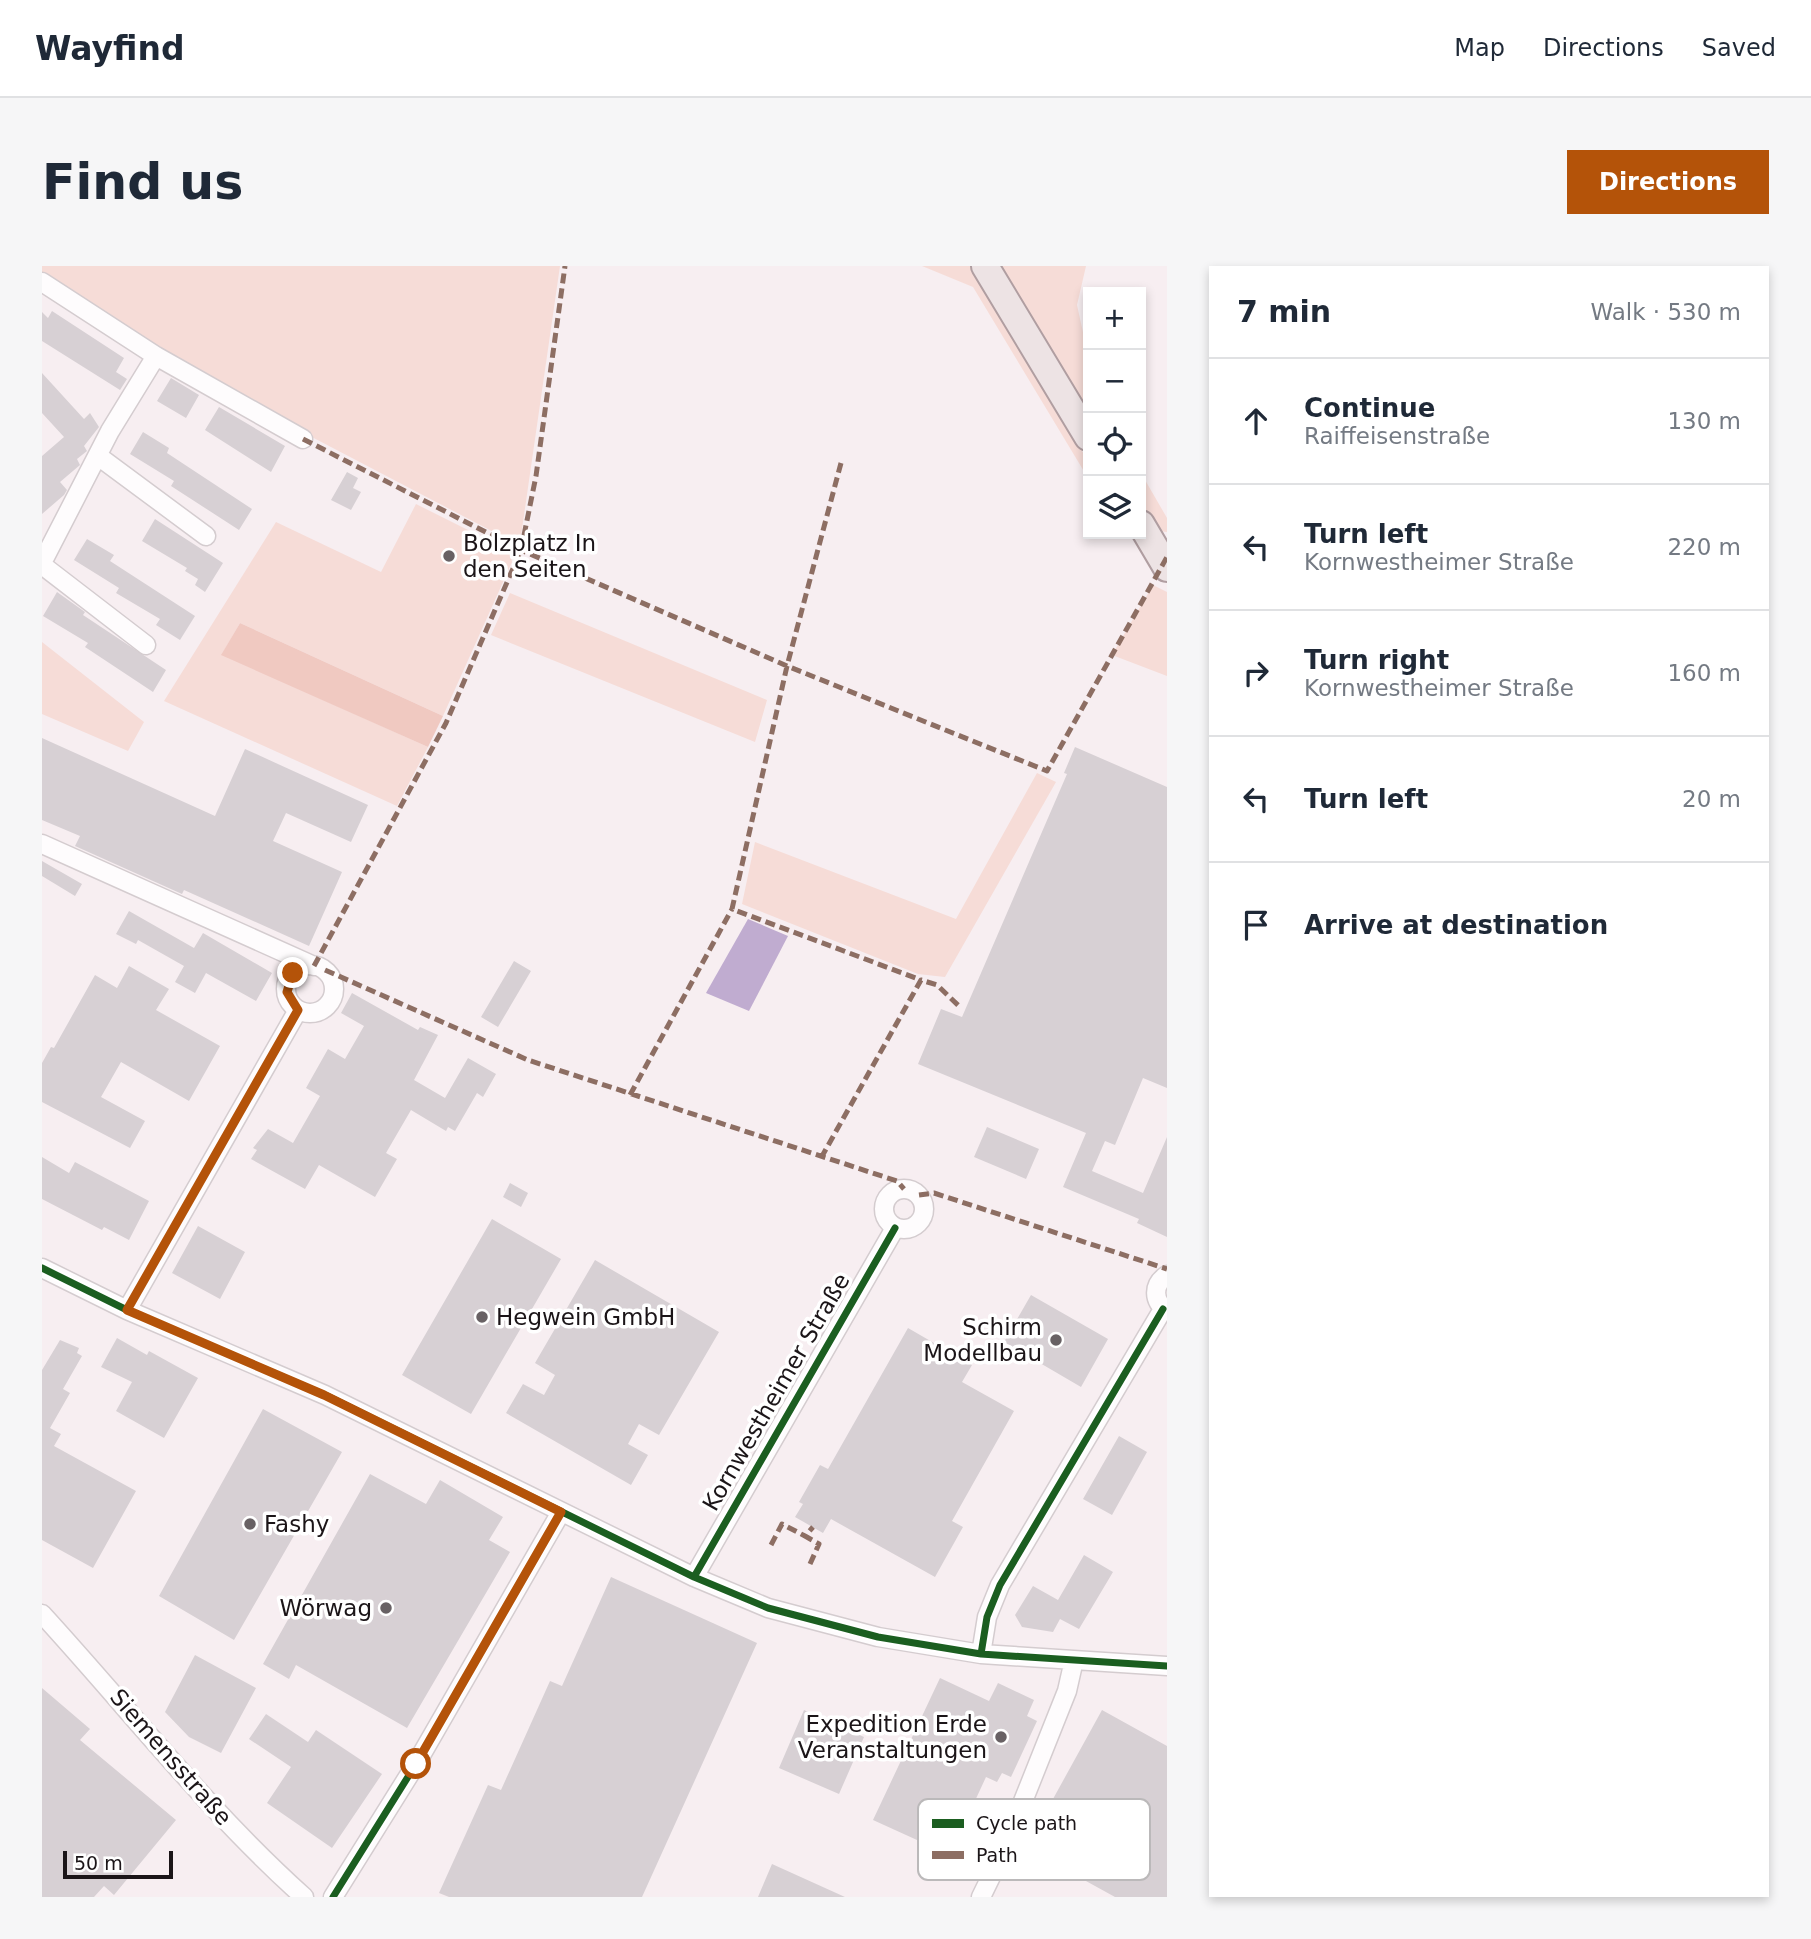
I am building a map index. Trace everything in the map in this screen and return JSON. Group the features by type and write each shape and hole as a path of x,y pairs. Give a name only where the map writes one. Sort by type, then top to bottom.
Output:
{"main road":[{"path":"985,266 1083,430"},
{"path":"1146,532 1167,568"}],"street":[{"path":"42,282 156,356 303,439"},
{"path":"146,645 42,564 98,456 156,356"},
{"path":"98,456 206,536"},
{"path":"42,844 325,970 332,978 332,998 318,1012 298,1010"},
{"path":"298,1010 287,992 288,982 302,967 314,966"},
{"path":"127,1310 298,1010"},
{"name":"Kornwestheimer Straße","path":"694,1577 895,1228"},
{"path":"42,1268 127,1310 324,1395 694,1577 768,1608 878,1637 981,1654 1167,1666"},
{"path":"981,1654 987,1617 1000,1586 1165,1310 1156,1293 1160,1280 1167,1275"},
{"path":"333,1897 416,1764 561,1512"},
{"name":"Siemensstraße","path":"42,1614 105,1682 190,1786 304,1897"},
{"path":"1024,1799 1066,1691 1074,1660"},
{"path":"981,1897 989,1880"}],"shaded area":[{"path":"42,266 560,266 521,536 507,539 308,435 166,352 42,272"},
{"path":"922,266 971,266 1083,453 1083,470 973,287"},
{"path":"998,266 1086,266 1077,305 1083,332 1083,406"},
{"path":"1146,482 1167,518 1167,532 1157,531 1146,512"},
{"path":"416,504 510,551 512,562 443,716 240,623 222,654 428,747 397,806 164,701 276,522 381,572"},
{"path":"1153,585 1167,592 1167,676 1112,655"},
{"path":"510,593 767,700 755,742 491,635"},
{"path":"240,623 443,716 428,747 221,655"},
{"path":"42,642 144,722 128,751 42,714"},
{"path":"1037,773 1056,782 945,977 918,974 742,904 755,842 956,919"},
{"path":"748,919 788,936 749,1011 706,993"}],"building":[{"path":"52,311 124,358 116,372 127,379 120,390 42,341 42,312 48,318"},
{"path":"42,373 84,419 90,413 99,427 84,446 87,451 77,459 80,465 60,482 67,490 64,495 42,514 42,456 64,437 42,413"},
{"path":"171,378 199,395 186,418 157,401"},
{"path":"219,407 285,446 271,472 205,430"},
{"path":"143,432 169,448 167,453 252,509 239,530 171,486 174,481 130,454"},
{"path":"347,472 358,478 353,488 361,492 351,510 331,500"},
{"path":"155,519 223,563 205,592 195,585 198,579 185,571 187,568 142,541"},
{"path":"87,539 114,555 110,561 195,616 180,640 156,625 160,619 116,593 119,588 74,560"},
{"path":"57,592 85,612 83,615 166,670 153,692 85,647 88,643 43,616"},
{"path":"42,738 215,816 245,749 368,805 351,842 286,813 273,841 342,872 309,946 184,890 182,894 75,846 80,836 42,820"},
{"path":"1075,747 1167,787 1167,1088 1143,1078 1115,1145 1105,1141 1092,1171 1143,1193 1167,1137 1167,1237 1137,1223 1139,1219 1063,1187 1086,1133 918,1064 941,1009 962,1017 1067,774 1064,773"},
{"path":"42,861 82,884 75,896 42,876"},
{"path":"129,911 194,948 203,933 272,973 256,1001 206,973 195,993 175,982 184,966 138,940 136,944 116,934"},
{"path":"514,961 531,971 498,1027 481,1017"},
{"path":"129,966 169,989 156,1010 220,1046 189,1101 121,1062 101,1097 145,1121 130,1148 42,1102 42,1063 51,1047 54,1048 95,975 117,988"},
{"path":"352,993 418,1030 420,1027 438,1035 414,1080 445,1098 468,1058 496,1074 483,1097 477,1093 455,1131 448,1127 446,1131 411,1110 386,1153 397,1159 375,1197 319,1165 305,1189 251,1159 257,1150 253,1148 268,1129 293,1143 320,1096 306,1088 328,1049 345,1059 364,1026 341,1013"},
{"path":"987,1127 1039,1149 1026,1179 974,1157"},
{"path":"42,1157 69,1173 75,1162 149,1201 129,1240 104,1227 102,1230 42,1199"},
{"path":"510,1183 528,1193 521,1207 503,1197"},
{"name":"Hegwein GmbH","path":"492,1219 561,1259 471,1414 402,1375"},
{"path":"198,1226 245,1252 220,1299 172,1273"},
{"path":"595,1260 719,1332 659,1435 639,1424 628,1444 648,1455 631,1485 506,1413 523,1384 544,1395 555,1375 535,1363"},
{"name":"Schirm Modellbau","path":"1031,1295 1108,1339 1081,1387 1004,1342"},
{"path":"908,1328 972,1365 962,1382 1014,1411 952,1521 963,1527 935,1577 831,1519 823,1533 795,1517 803,1504 799,1502 820,1465 828,1469"},
{"path":"117,1338 147,1355 149,1351 198,1378 164,1438 116,1411 132,1382 101,1367"},
{"path":"60,1340 79,1348 77,1353 82,1356 63,1389 70,1393 50,1428 61,1434 54,1446 136,1491 93,1568 42,1540 42,1370"},
{"name":"Fashy","path":"263,1409 342,1452 234,1640 159,1596"},
{"path":"1119,1436 1147,1452 1112,1515 1083,1499"},
{"name":"Wörwag","path":"370,1474 426,1504 440,1480 503,1517 489,1540 510,1552 407,1728 296,1665 289,1679 263,1664"},
{"path":"1084,1555 1113,1572 1079,1629 1060,1619 1053,1632 1022,1627 1015,1615 1033,1586 1058,1600"},
{"path":"611,1577 757,1643 642,1897 449,1897 439,1893 488,1785 501,1790 550,1681 562,1686"},
{"path":"195,1655 256,1688 221,1753 189,1737 165,1712"},
{"path":"940,1678 989,1701 998,1683 1034,1700 1027,1716 1037,1721 1011,1777 1002,1773 997,1782 986,1777 976,1799 918,1799 918,1840 873,1820"},
{"path":"42,1688 90,1729 80,1740 176,1820 114,1895 104,1886 94,1897 42,1897"},
{"path":"804,1710 864,1737 839,1794 779,1768"},
{"path":"1102,1710 1167,1746 1167,1897 1115,1897 1084,1880 1150,1880 1150,1799 1053,1799"},
{"path":"266,1714 308,1742 316,1730 382,1774 332,1848 267,1803 291,1767 249,1739"},
{"path":"772,1864 845,1897 758,1897"}],"marked path":[{"path":"314,966 446,723 521,550 536,476 565,266"},
{"path":"303,439 521,550 787,666 1047,771 1167,557"},
{"path":"841,463 787,666 732,909 921,980"},
{"path":"630,1095 732,909"},
{"path":"325,970 528,1060 897,1181 904,1189"},
{"path":"821,1158 921,980 937,985 960,1007"},
{"path":"919,1195 934,1193 1167,1269"},
{"path":"771,1545 782,1524 805,1536"},
{"path":"810,1564 819,1544 805,1536 813,1527"}],"cycle path":[{"path":"694,1577 895,1228"},
{"path":"42,1268 127,1310 325,1395 694,1577 768,1608 878,1637 981,1654 1167,1666"},
{"path":"981,1654 987,1617 1000,1585 1163,1309"},
{"path":"333,1897 416,1764 561,1512"}],"place":[{"name":"Bolzplatz In den Seiten","path":"449,556"},
{"name":"Hegwein GmbH","path":"482,1317"},
{"name":"Schirm Modellbau","path":"1056,1340"},
{"name":"Fashy","path":"250,1524"},
{"name":"Wörwag","path":"386,1608"},
{"name":"Expedition Erde Veranstaltungen","path":"1001,1737"}],"route":[{"path":"293,973 287,992 290,1002 298,1010 127,1310 324,1395 561,1512 416,1764"}]}
